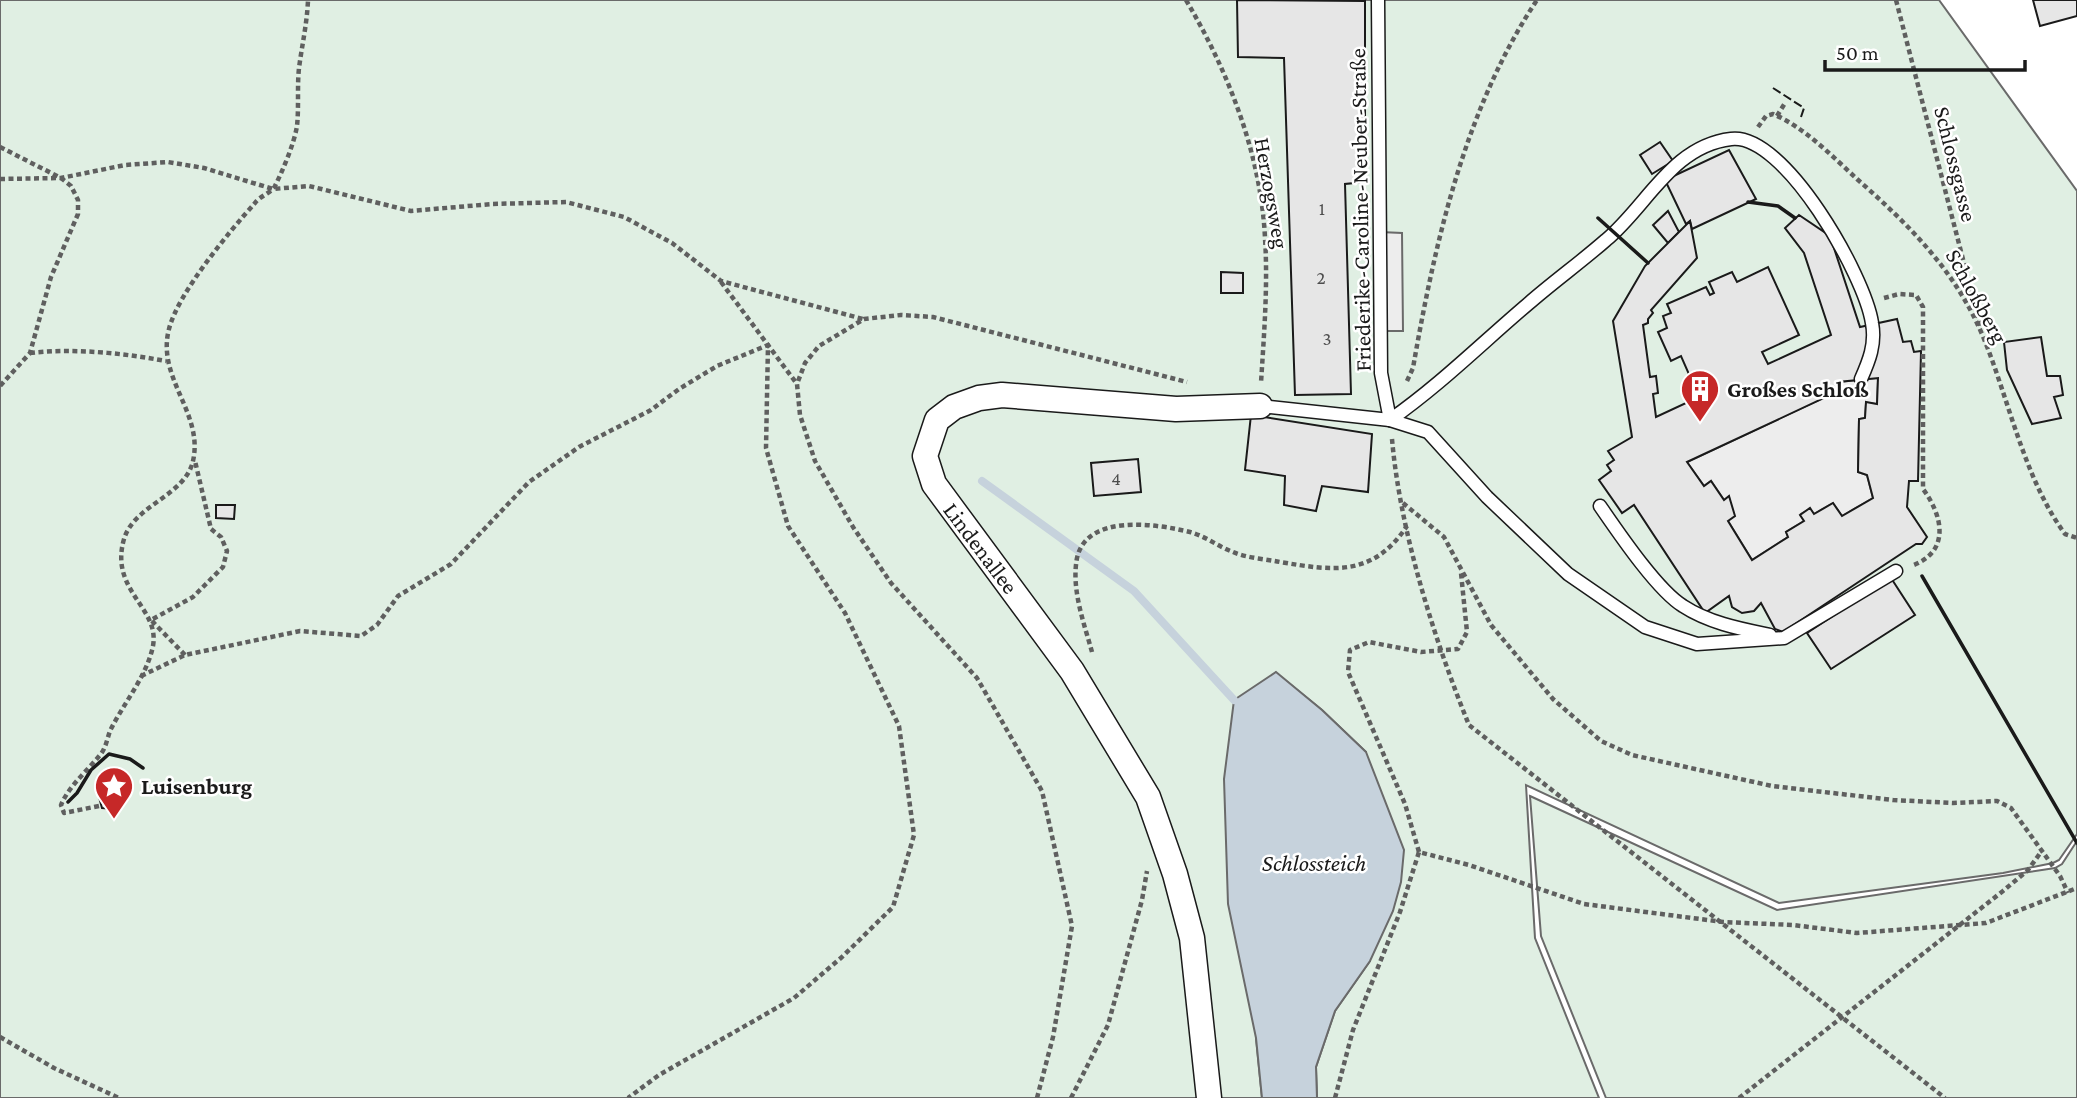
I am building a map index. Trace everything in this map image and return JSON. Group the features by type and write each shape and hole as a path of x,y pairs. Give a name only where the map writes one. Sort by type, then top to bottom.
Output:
{"street":[{"name":"Lindenallee","path":"1209,1098 1192,938 1175,874 1148,797 1072,671 934,484 925,456 937,420 954,407 990,396 1176,409 1260,405"}],"lane":[{"name":"Friederike-Caroline-Neuber-Straße","path":"1378,0 1381,373 1390,420"},
{"path":"1390,420 1423,397 1528,304 1608,239 1653,187 1683,159 1712,144 1749,139 1807,195 1836,234 1873,324 1872,354 1861,379"},
{"name":"Lindenallee","path":"1260,405 1390,420 1428,432 1487,497 1568,574 1645,627 1697,645 1784,638"},
{"path":"1600,506 1648,570 1681,606 1726,625 1784,638 1896,571"}],"path":[{"path":"151,620 192,597 223,567 227,551 221,537 211,529 194,460 191,424 166,361 168,331 176,308 257,200 274,189 296,128 299,67 307,34 308,0"},
{"name":"Herzogsweg","path":"1186,0 1206,34 1235,98 1257,183 1265,234 1267,285 1260,405"},
{"path":"1413,368 1450,198 1485,102 1520,26 1537,0"},
{"name":"Schlossgasse","path":"1896,0 1983,336"},
{"path":"1749,139 1766,116 1777,116 1785,103"},
{"name":"Schloßberg","path":"1777,116 1825,149 1907,223 1945,268 1983,336 2043,500 2065,534 2077,538"},
{"path":"0,147 61,177 76,194 78,214 51,276 30,353 0,386"},
{"path":"0,179 61,177 125,164 168,162 204,168 274,189 309,186 411,211 492,204 566,202 624,217 672,243 721,281 797,384"},
{"path":"721,281 864,319"},
{"path":"1866,303 1899,293 1916,295 1923,307 1923,488 1937,507 1940,526 1937,544 1923,562 1896,571"},
{"path":"141,676 185,655 300,631 362,636 377,625 398,596 451,564 529,482 579,447 651,410 717,366 768,345"},
{"path":"628,1098 659,1075 794,998 842,957 893,907 914,835 899,726 845,613 788,526 766,448 768,345"},
{"path":"30,353 53,351 128,354 166,361"},
{"path":"1390,420 1394,471 1439,651 1469,725 1945,1098"},
{"path":"185,655 135,602 123,578 121,556 124,536 136,519 189,473 194,460"},
{"path":"1402,502 1444,537 1491,625 1553,699 1601,741 1632,755 1772,786 1893,800 1953,803 1997,801 2011,808 2060,876 2068,893"},
{"path":"1094,661 1077,594 1077,556 1090,538 1105,527 1125,524 1191,532 1236,554 1318,568 1345,569 1372,561 1395,543 1407,525"},
{"path":"1335,1098 1353,1030 1401,912 1419,852 1405,804 1348,672 1350,650 1369,642 1421,652 1458,649 1467,632 1461,570"},
{"path":"99,806 64,813 61,805 105,748 109,733 141,676 153,646 151,620"},
{"path":"1419,852 1469,865 1584,904 1723,922 1793,925 1857,933 1986,923 2077,888"},
{"path":"1739,1098 2028,870 2041,852"},
{"path":"1071,1098 1108,1025 1142,900 1149,859"},
{"path":"0,1037 54,1068 119,1098"}],"green space":[{"path":"0,0 1939,0 2077,191 2077,834 2059,860 2053,863 2003,873 1779,903 1526,785 1535,938 1599,1098 1317,1098 1316,1067 1335,1011 1370,961 1366,752 1322,710 1276,673 1256,1038 1262,1098 0,1098"},
{"path":"1530,796 1777,910 2055,868 2062,864 2077,841 2077,1098 1606,1098 1541,936"}],"shaded area":[{"path":"1380,232 1402,233 1403,331 1381,331"},
{"path":"1878,378 1877,404 1866,403 1865,418 1859,419 1858,472 1867,475 1873,498 1842,516 1833,503 1814,514 1810,509 1801,514 1804,521 1786,532 1788,537 1752,560 1728,521 1731,511 1729,497 1724,500 1711,481 1704,486 1687,462 1838,391 1838,382"}],"water":[{"name":"Schlossteich","path":"1276,672 1322,710 1366,752 1404,850 1401,882 1393,911 1370,961 1335,1011 1316,1067 1317,1098 1262,1098 1256,1038 1228,904 1224,779 1234,700"}],"building":[{"path":"1237,0 1365,1 1365,182 1345,184 1351,394 1295,395 1284,58 1238,57"},
{"path":"2033,0 2077,0 2077,16 2040,26"},
{"path":"1660,142 1673,161 1652,174 1640,155"},
{"path":"1729,150 1756,199 1692,229 1690,221 1686,224 1665,180"},
{"path":"1668,211 1679,232 1668,243 1653,225"},
{"name":"Großes Schloß","path":"1799,215 1830,236 1860,327 1897,319 1903,342 1911,341 1914,352 1921,351 1918,481 1909,481 1907,507 1927,537 1922,544 1916,544 1783,632 1775,629 1761,603 1754,611 1742,613 1732,607 1729,596 1705,613 1634,505 1622,513 1599,480 1611,471 1607,465 1614,460 1608,451 1632,437 1613,321 1645,266 1690,221 1697,258 1651,310 1653,313 1648,323 1643,325 1650,377 1656,376 1658,393 1653,394 1656,417 1699,397 1681,356 1671,361 1658,332 1667,328 1663,316 1671,313 1667,304 1706,287 1710,295 1714,293 1709,282 1732,272 1737,282 1768,267 1799,335 1762,352 1768,364 1831,335 1804,253 1785,228","holes":["1878,378 1877,404 1866,402 1865,418 1859,419 1858,472 1867,475 1873,498 1842,516 1833,503 1814,514 1810,508 1800,515 1804,521 1786,532 1788,537 1752,560 1728,521 1735,516 1729,496 1724,500 1711,481 1704,486 1687,462 1839,391 1838,382"]},
{"path":"1221,272 1243,273 1243,293 1221,293"},
{"path":"2041,337 2047,376 2060,376 2063,395 2054,397 2061,418 2032,424 2007,370 2004,342"},
{"path":"1251,415 1372,434 1368,492 1322,486 1316,511 1284,505 1285,476 1245,470"},
{"path":"1138,459 1141,492 1094,496 1091,463"},
{"path":"216,505 235,505 234,519 216,518"},
{"path":"1891,578 1915,615 1831,669 1807,633"},
{"path":"107,788 119,791 122,801 114,809 102,808 99,797"}],"waterway":[{"path":"982,481 1134,591 1234,700"}],"fence":[{"path":"1773,88 1804,108 1801,117"}],"wall":[{"path":"1748,202 1778,206 1795,218"},
{"path":"1598,218 1648,263"},
{"path":"1922,576 2077,843"},
{"path":"68,802 91,770 109,754 130,759 143,768"}],"place":[{"name":"Großes Schloß","path":"1700,423"},
{"name":"Luisenburg","path":"114,820"}]}
